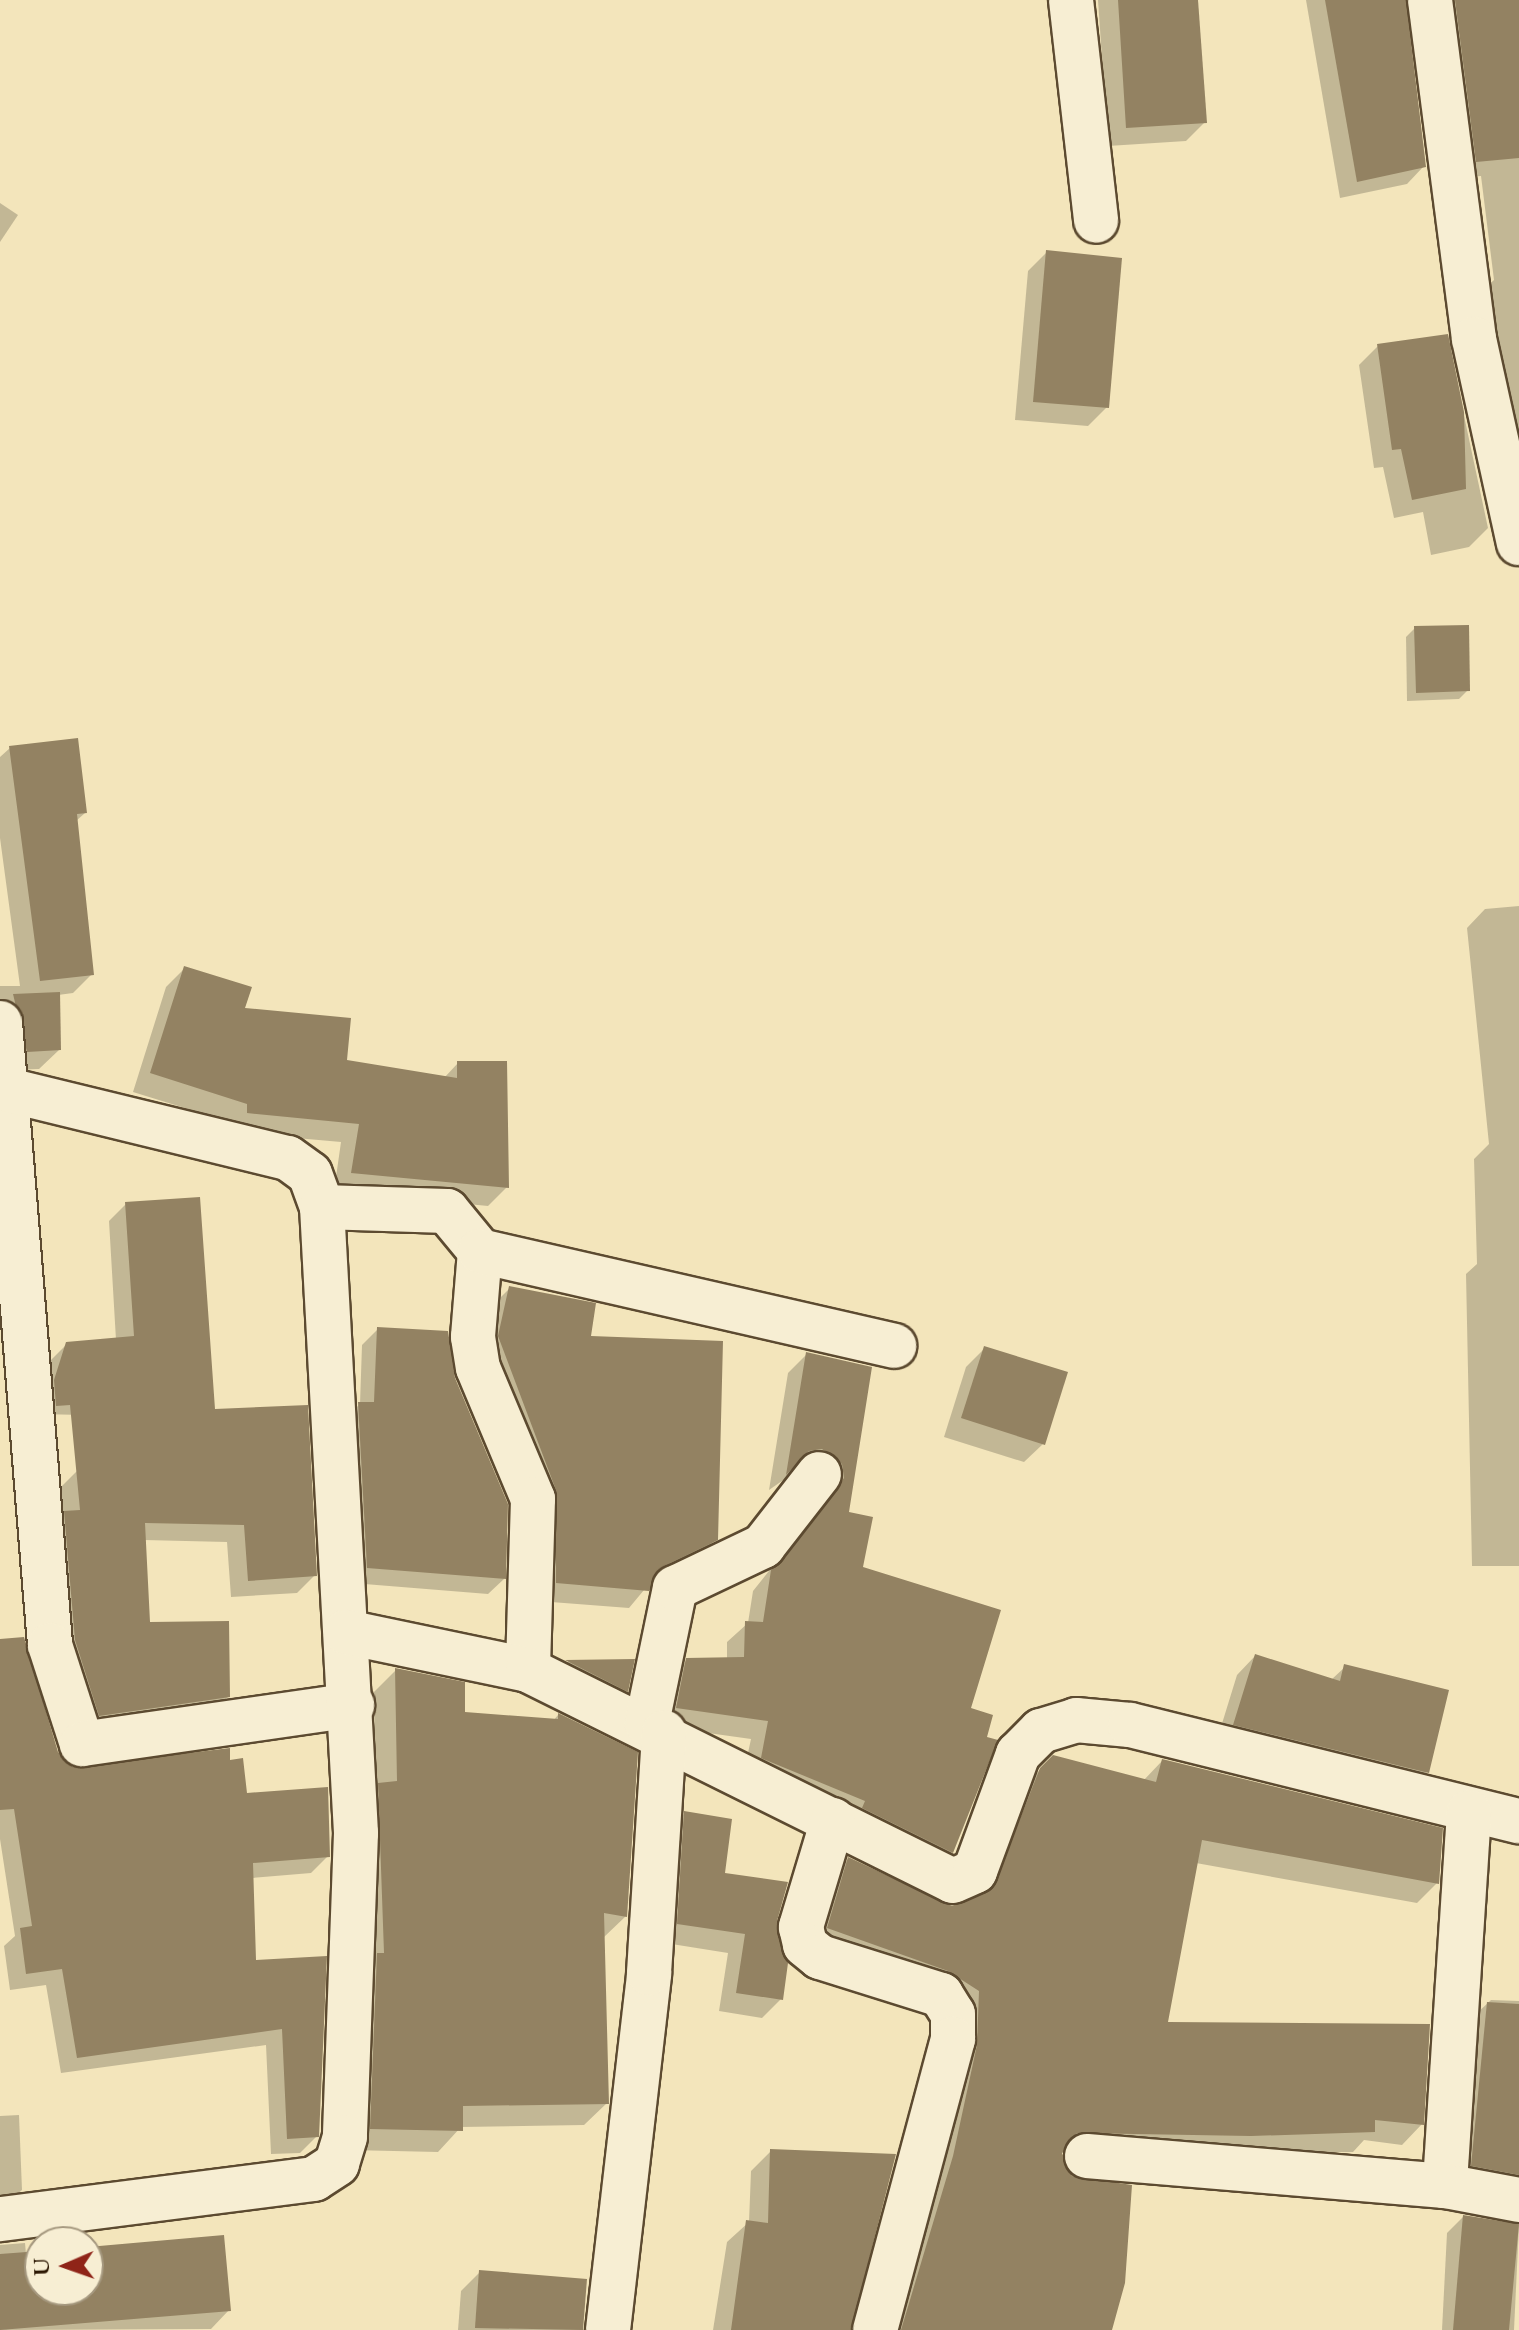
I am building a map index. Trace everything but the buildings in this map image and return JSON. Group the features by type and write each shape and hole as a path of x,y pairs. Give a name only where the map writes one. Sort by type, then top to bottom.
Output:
{"street":[{"path":"1071,0 1096,221"},
{"path":"1430,0 1474,339 1519,543"},
{"path":"0,1023 50,1645 82,1744 352,1705"},
{"path":"0,2219 314,2179 337,2164 348,2076 352,1705 322,1207 310,1174 288,1158 3,1088"},
{"path":"322,1207 447,1211 480,1251 894,1346"},
{"path":"480,1251 473,1337 478,1368 533,1499 528,1670"},
{"path":"608,2330 646,2004 656,1728 675,1588 763,1546 819,1474"},
{"path":"346,1632 528,1670 656,1728 953,1881 966,1881 1018,1754 1041,1731 1076,1720 1130,1725 1469,1812 1519,1821"},
{"path":"1445,2186 1469,1812"},
{"path":"833,1820 801,1927 805,1945 820,1957 941,1995 953,2014 953,2039 875,2330"},
{"path":"1087,2156 1445,2186 1519,2200"}]}
